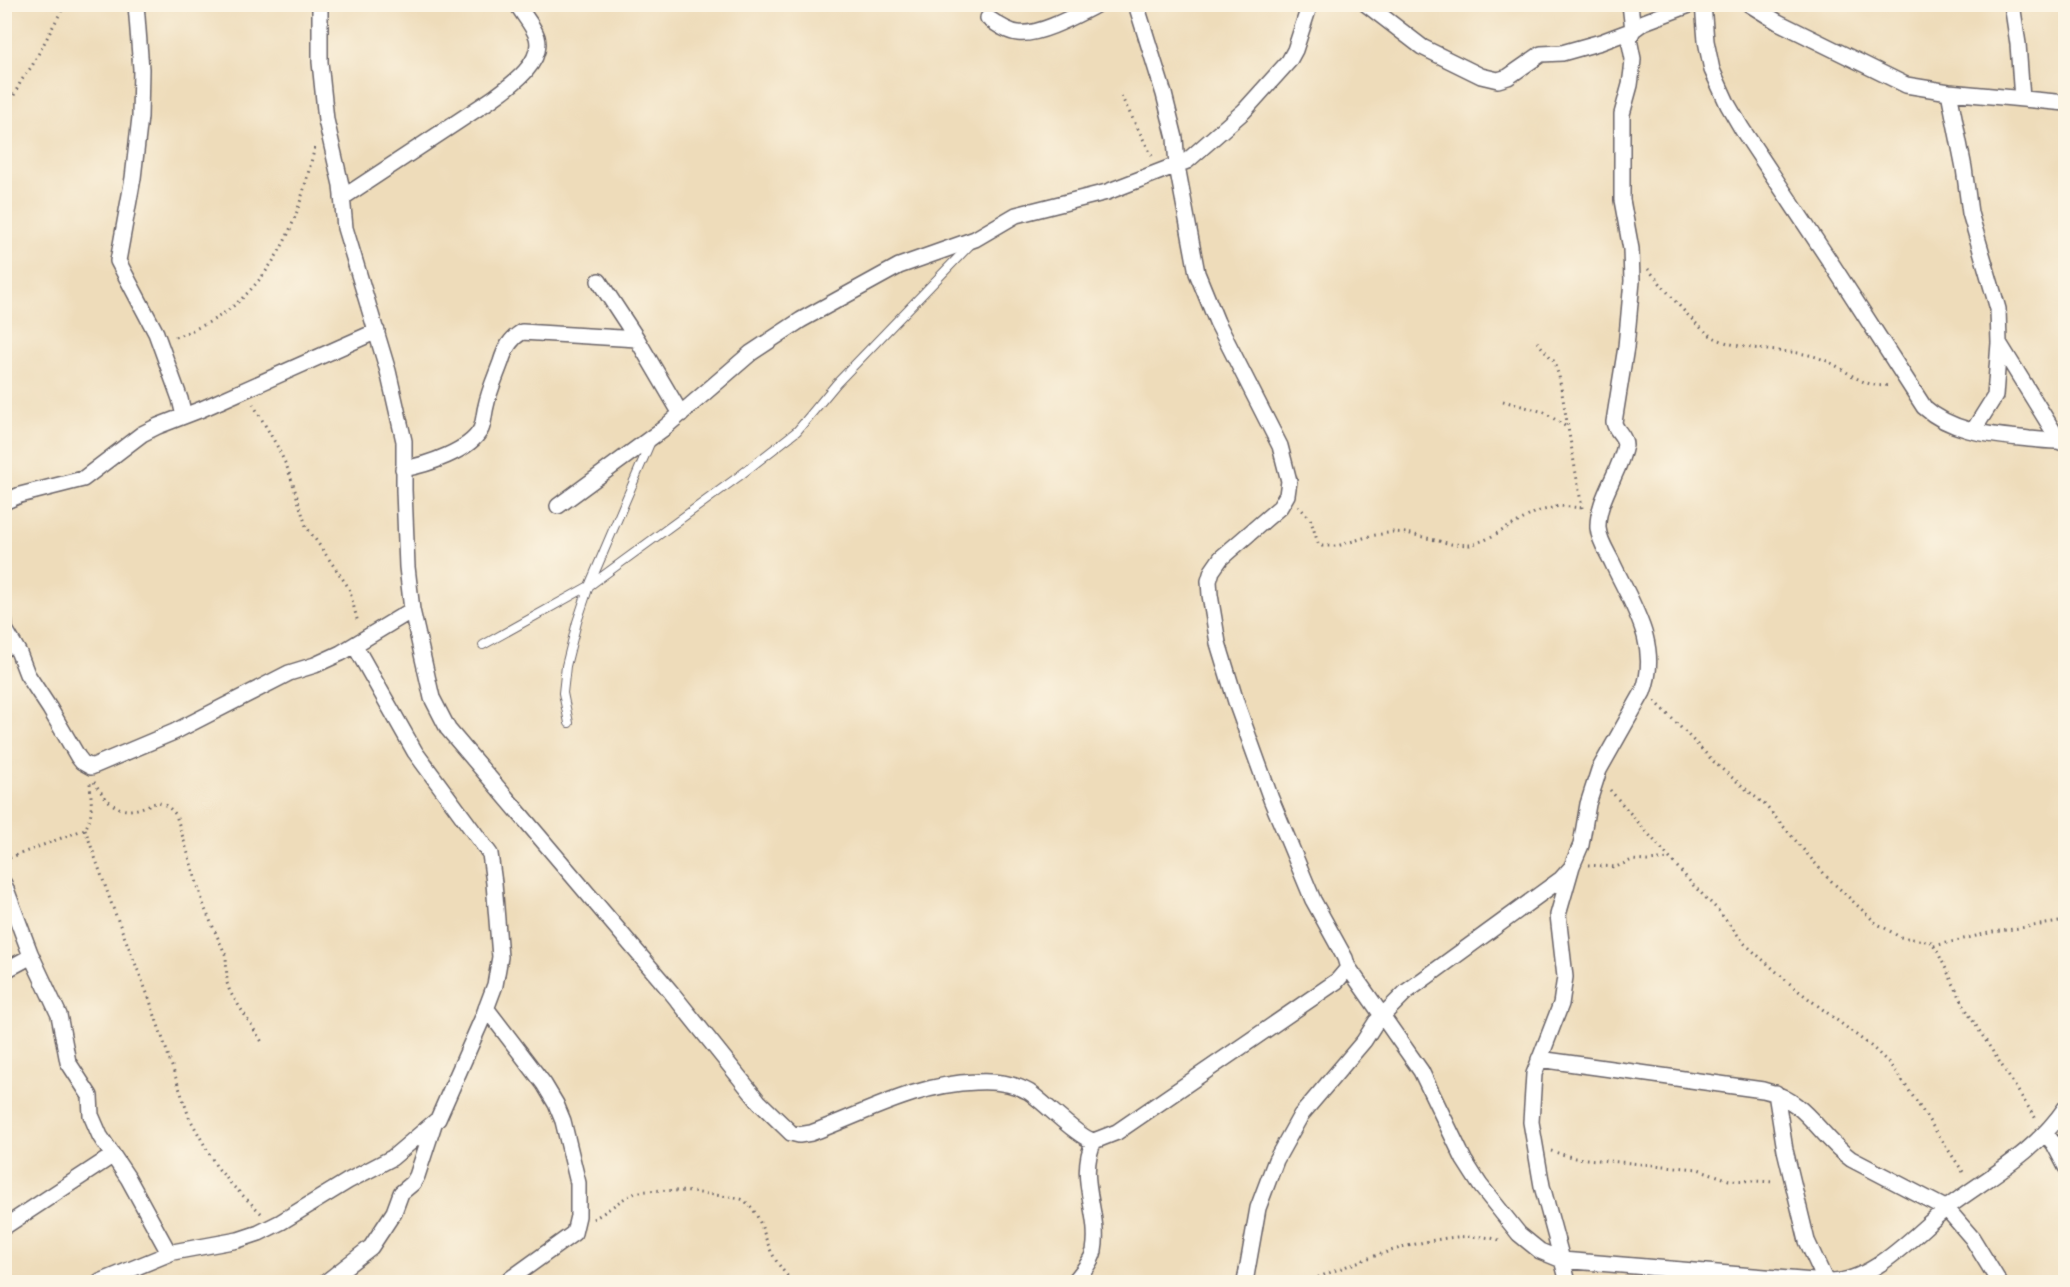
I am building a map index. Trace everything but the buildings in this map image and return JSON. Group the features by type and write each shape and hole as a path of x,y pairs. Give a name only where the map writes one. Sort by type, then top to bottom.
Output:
{"street":[{"path":"136,4 141,69 140,117 133,178 118,261 160,343 184,416"},
{"path":"320,4 320,62 326,120 341,185 346,233 376,331 404,441 407,567 412,610 432,698 448,729 671,992 759,1102 791,1134 811,1133 923,1089 955,1083 988,1082 1009,1084 1029,1093 1063,1118 1087,1140 1094,1141 1117,1132 1337,981 1348,967"},
{"path":"342,198 492,99 525,70 536,53 538,44 534,31 517,4"},
{"path":"988,18 1010,31 1029,33 1054,25 1098,4"},
{"path":"1136,4 1175,138 1177,166 1197,273 1217,322 1280,446 1288,475 1289,487 1280,507 1221,558 1210,577 1209,595 1218,643 1237,705 1271,799 1313,900 1348,967 1421,1071 1464,1160 1480,1185 1519,1234 1540,1251 1562,1260 1826,1282 1842,1281 1878,1264 1908,1243 1947,1209 2021,1156 2045,1133 2066,1107"},
{"path":"558,506 653,437 751,353 801,320 899,266 975,239 1016,215 1098,195 1177,166 1194,156 1244,111 1289,61 1295,50 1310,4"},
{"path":"1365,4 1422,47 1481,76 1498,80 1508,77 1541,54 1562,53 1601,42 1633,30 1644,22 1692,4"},
{"path":"1568,1282 1542,1186 1531,1122 1534,1074 1556,1017 1563,990 1565,977 1558,915 1581,846 1588,804 1599,770 1644,688 1650,660 1648,643 1599,534 1598,525 1601,509 1625,445 1624,438 1614,426 1614,422 1626,347 1632,282 1631,249 1622,200 1622,114 1630,85 1633,59 1629,39 1633,30 1630,4"},
{"path":"1703,4 1706,41 1712,70 1728,105 1924,407 1950,425 1973,431 1990,435 2063,441"},
{"path":"1749,4 1906,86 2066,103"},
{"path":"2012,4 2022,99"},
{"path":"1949,92 1970,213 1998,309 1999,343 1995,396 1973,431"},
{"path":"599,281 637,339 681,414"},
{"path":"4,502 20,495 83,479 142,434 376,331"},
{"path":"403,469 430,464 475,436 482,426 486,405 505,350 522,332 637,339"},
{"path":"1999,343 2063,441"},
{"path":"5,625 27,674 78,757 91,767 174,732 289,673 315,665 359,643 412,610"},
{"path":"4,649 5,625"},
{"path":"100,1282 169,1253 238,1240 275,1225 392,1158 434,1124 443,1111 486,1008 495,985 500,957 490,854 415,752 359,643"},
{"path":"1245,1282 1258,1208 1276,1160 1288,1135 1301,1116 1382,1016 1416,983 1561,879 1574,864"},
{"path":"4,884 30,954 59,1015 68,1062 90,1096 91,1115 112,1156 128,1178 169,1253"},
{"path":"4,971 28,958 30,954"},
{"path":"486,1008 544,1084 561,1113 578,1184 579,1206 574,1233 506,1282"},
{"path":"1539,1059 1776,1093 1793,1102 1839,1150 1851,1159 1947,1209 1972,1238 1999,1282"},
{"path":"1776,1093 1807,1241 1826,1282"},
{"path":"326,1282 371,1246 385,1228 401,1193 413,1183 417,1176 434,1124"},
{"path":"2045,1133 2054,1144 2066,1167"},
{"path":"1074,1282 1094,1253 1091,1197 1086,1171 1094,1141"},
{"path":"4,1227 112,1156"}],"lane":[{"path":"483,645 589,586 797,431 837,383 975,239"},
{"path":"569,723 564,693 567,666 589,586 653,437"}],"path":[{"path":"4,110 32,66 65,4"},
{"path":"1121,96 1161,172"},
{"path":"160,343 214,320 248,292 263,273 281,248 292,226 317,140 326,120"},
{"path":"1631,249 1671,295 1713,337 1741,346 1821,358 1871,385 1882,386 1907,381"},
{"path":"1537,342 1556,364 1582,508"},
{"path":"245,389 287,467 306,526 349,588 359,643"},
{"path":"1503,401 1544,412 1569,429"},
{"path":"1287,495 1310,518 1318,543 1329,546 1393,532 1407,533 1451,544 1470,545 1485,540 1536,512 1559,506 1601,509"},
{"path":"1644,688 1716,764 1765,805 1827,877 1876,923 1900,937 1927,941 1934,946 1968,1013 2045,1133"},
{"path":"1599,770 1611,792 1745,944 1796,990 1872,1047 1888,1062 1975,1188"},
{"path":"4,860 85,829 91,810 90,775 108,800 121,809 132,810 156,802 162,803 173,812 184,838 205,909 226,956 227,983 230,992 262,1042"},
{"path":"85,829 112,908 149,998 189,1117 216,1166 239,1192 275,1225"},
{"path":"1574,864 1616,867 1632,860 1670,859"},
{"path":"1934,946 1993,932 2066,921"},
{"path":"1535,1146 1575,1158 1698,1169 1729,1180 1747,1182 1793,1180"},
{"path":"576,1229 626,1198 644,1191 741,1199 748,1202 755,1212 773,1255 792,1282"},
{"path":"1307,1282 1407,1247 1452,1238 1472,1237 1505,1242"}]}
